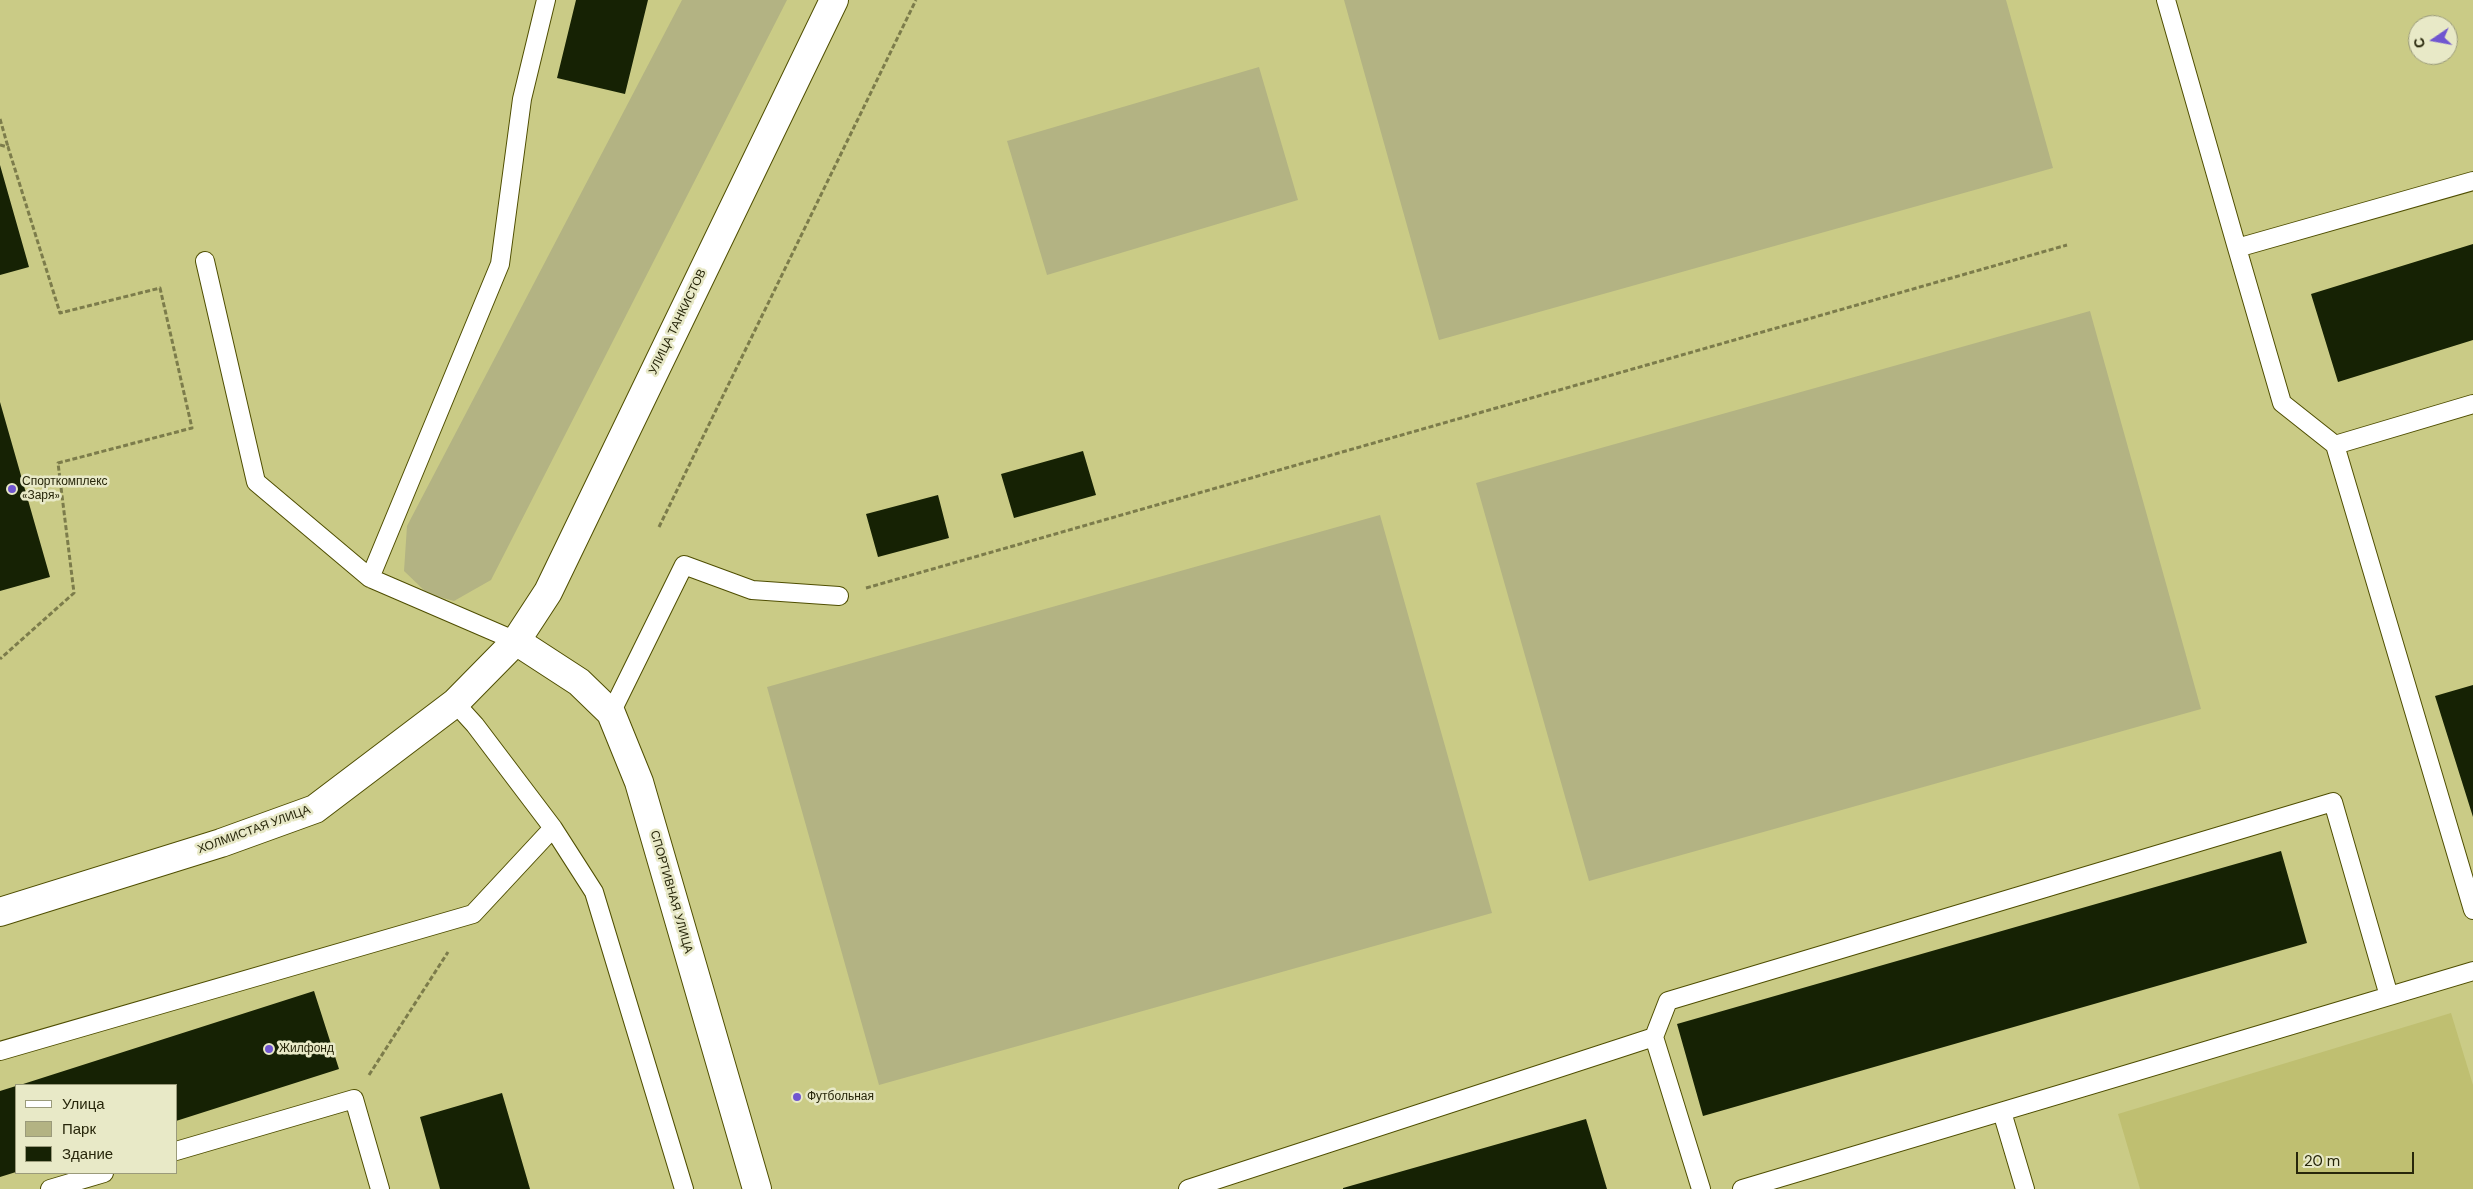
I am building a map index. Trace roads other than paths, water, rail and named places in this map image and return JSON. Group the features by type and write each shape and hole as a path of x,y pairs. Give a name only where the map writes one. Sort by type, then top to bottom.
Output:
{"street":[{"name":"УЛИЦА ТАНКИСТОВ","path":"516,641 548,592 834,0"},
{"name":"ХОЛМИСТАЯ УЛИЦА","path":"0,912 221,843 315,809 455,703 516,641"},
{"name":"СПОРТИВНАЯ УЛИЦА","path":"516,641 579,682 611,713 638,782 757,1189"}],"lane":[{"path":"370,578 500,264 522,99 546,0"},
{"path":"2166,0 2282,403 2335,445 2473,910"},
{"path":"2237,248 2473,181"},
{"path":"205,262 256,482 370,578 516,641"},
{"path":"2335,445 2473,404"},
{"path":"611,713 684,565 752,590 839,596"},
{"path":"455,703 475,725 553,828 594,892 684,1189"},
{"path":"1701,1189 1654,1037 1668,1000 2333,802 2389,996"},
{"path":"0,1051 473,914 553,828"},
{"path":"1742,1189 2473,971"},
{"path":"1188,1189 1654,1037"},
{"path":"178,1150 354,1099 380,1189"},
{"path":"2002,1112 2025,1189"},
{"path":"50,1189 101,1174"}],"place":[{"name":"Спорткомплекс «Заря»","path":"12,489"},
{"name":"Жилфонд","path":"269,1049"},
{"name":"Футбольная","path":"797,1097"}]}
